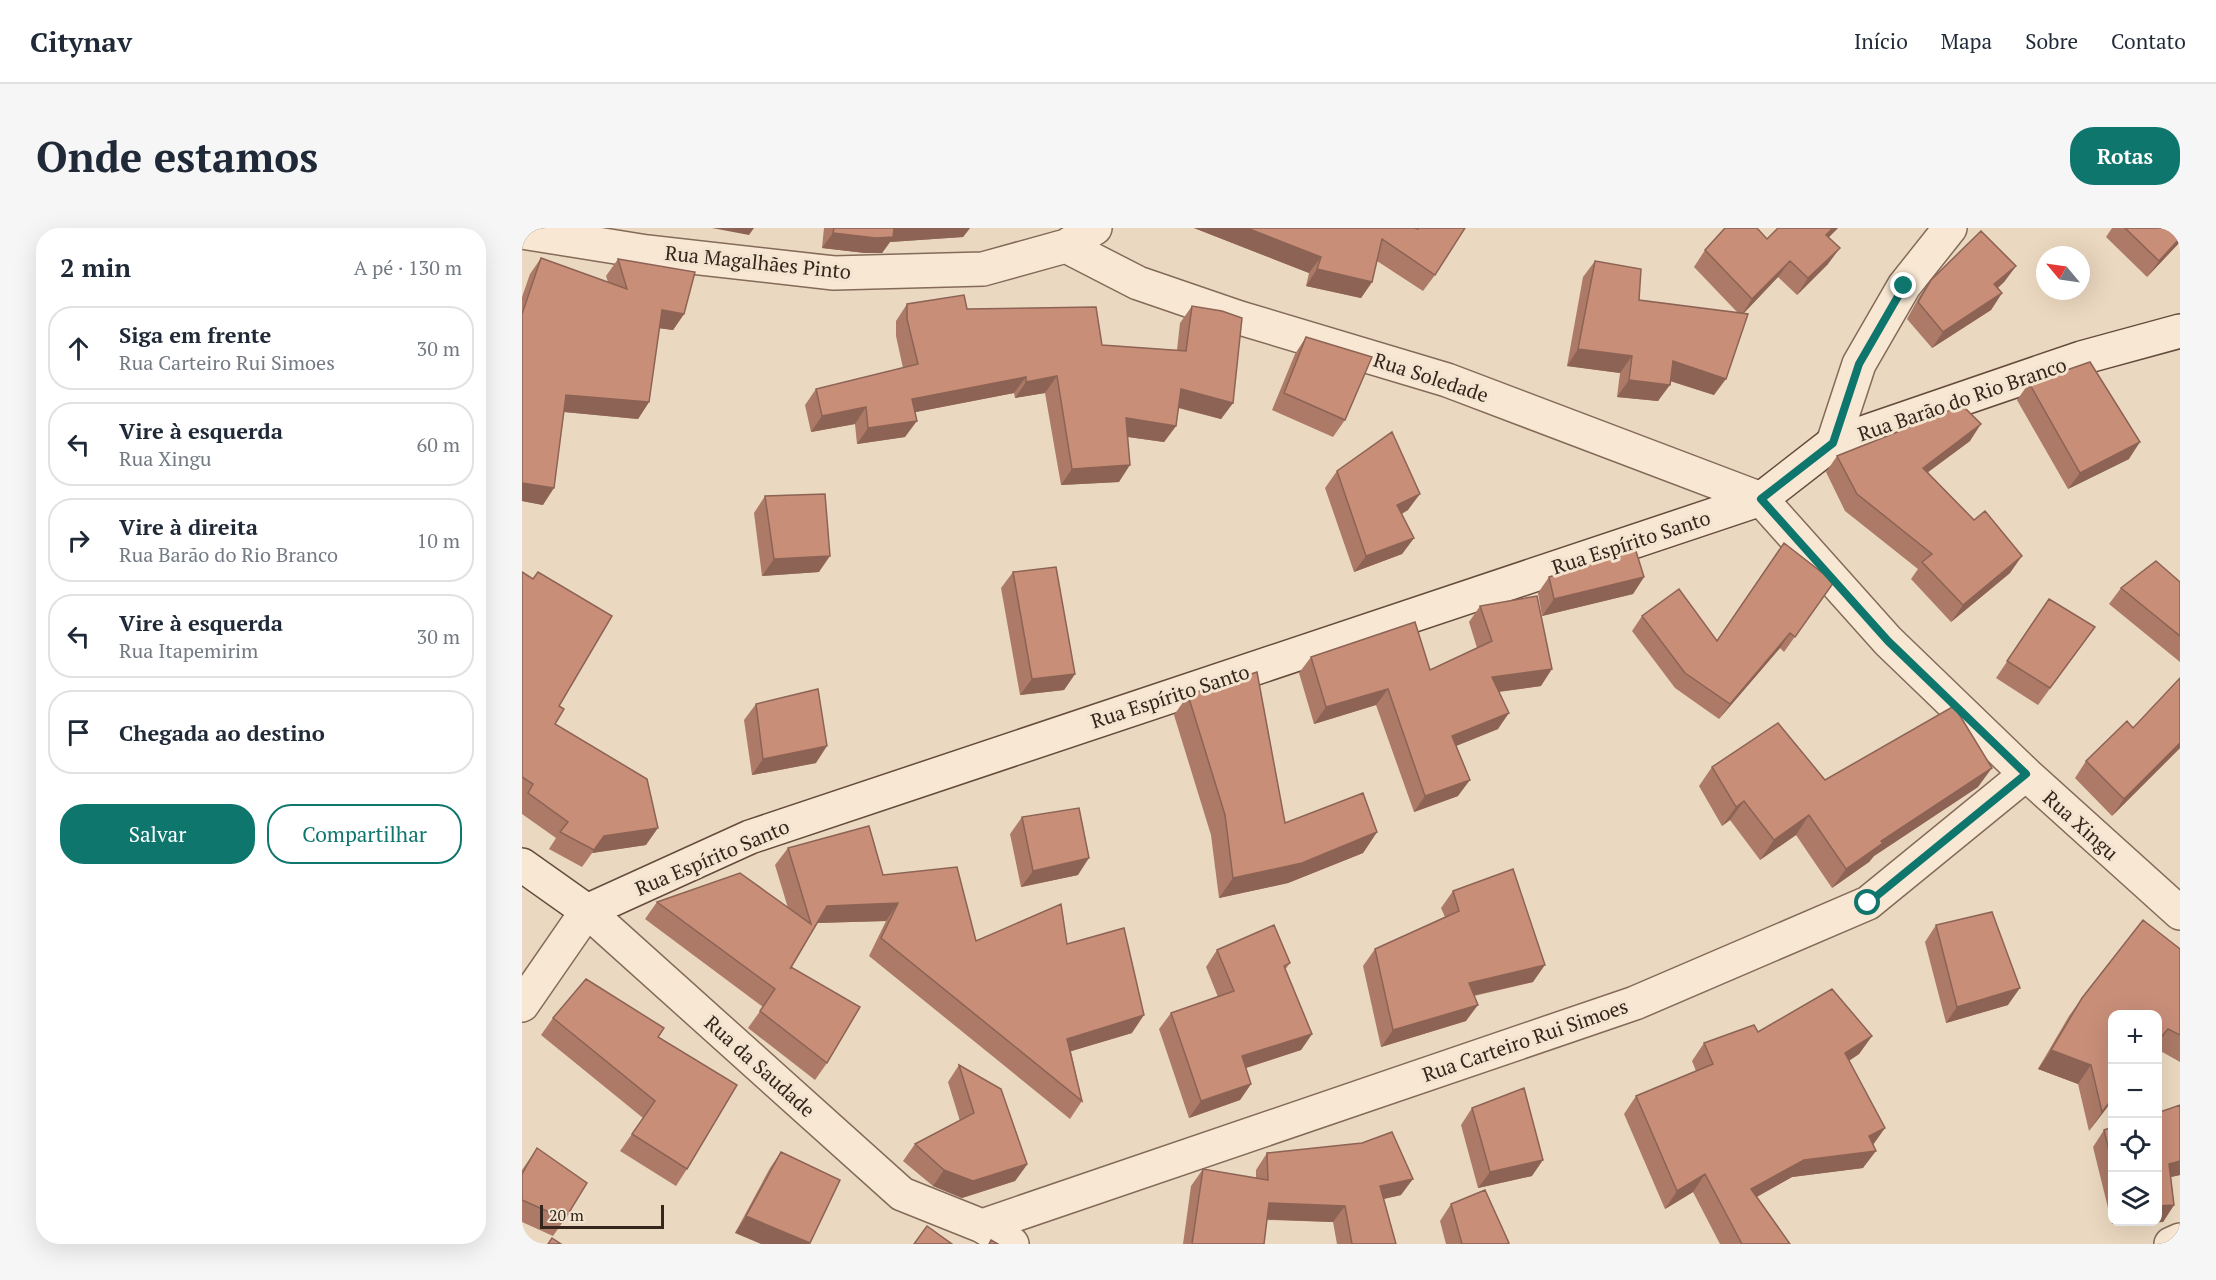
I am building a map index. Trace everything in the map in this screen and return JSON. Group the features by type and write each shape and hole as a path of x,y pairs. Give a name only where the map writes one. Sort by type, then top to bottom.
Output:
{"street":[{"name":"Rua Magalhães Pinto","path":"522,232 647,252 834,273 983,268 1066,246 1095,228"},
{"path":"1833,443 1859,364 1904,286 1950,228"},
{"name":"Rua Soledade","path":"1066,246 1138,283 1240,318 1447,380 1761,499"},
{"name":"Rua Barão do Rio Branco","path":"1761,499 1833,443 2081,358 2180,331"},
{"name":"Rua Xingu","path":"1761,499 1888,641 2026,774 2180,914"},
{"name":"Rua Espírito Santo","path":"587,911 750,837 1761,499"},
{"name":"Rua Carteiro Rui Simoes","path":"982,1226 1635,1003 1868,903 2026,774"},
{"name":"Rua da Saudade","path":"522,865 587,911 902,1194 982,1226 1012,1244"},
{"path":"522,1005 587,911"},
{"path":"2171,1244 2180,1240"}],"building":[{"path":"834,228 894,228 893,237 876,238 833,233"},
{"path":"1247,228 1465,228 1435,275 1382,239 1372,282 1317,269 1321,257"},
{"path":"1725,228 1757,228 1767,239 1778,228 1833,228 1826,235 1840,248 1808,278 1790,261 1752,299 1705,250"},
{"path":"2125,228 2180,228 2180,238 2159,261"},
{"path":"1981,231 2016,266 1994,284 2002,293 1943,332 1918,302 1931,280"},
{"path":"541,258 627,289 618,259 695,272 684,314 662,310 649,402 566,395 554,488 522,483 522,314"},
{"path":"1595,261 1641,269 1639,300 1748,314 1726,379 1673,361 1670,385 1629,380 1632,356 1578,349"},
{"path":"964,295 967,309 1096,307 1102,345 1186,351 1192,306 1222,311 1242,318 1233,403 1181,389 1176,426 1126,418 1130,465 1072,469 1057,376 1026,382 1026,377 912,399 917,421 868,428 866,407 822,416 816,389 918,364 907,319 907,304"},
{"path":"1306,337 1372,357 1345,420 1284,393"},
{"path":"2090,362 2140,442 2080,473 2029,383"},
{"path":"1963,406 1981,424 1923,468 1974,520 1985,511 2022,556 1963,605 1922,562 1932,554 1857,494 1837,456 1907,428 1915,422"},
{"path":"1392,432 1420,494 1397,505 1414,538 1366,556 1337,471"},
{"path":"825,494 830,556 774,559 765,496"},
{"path":"1784,543 1834,582 1795,637 1790,633 1730,704 1685,673 1642,616 1679,589 1717,641"},
{"path":"1635,548 1644,577 1554,599 1549,577"},
{"path":"2156,561 2180,582 2180,636 2121,588"},
{"path":"1056,567 1075,674 1032,679 1013,572"},
{"path":"522,572 533,579 538,572 612,616 559,706 564,709 555,724 647,779 658,828 604,836 594,850 560,832 568,822 528,793 533,784 522,777"},
{"path":"1537,596 1552,669 1492,677 1509,713 1452,736 1470,780 1425,796 1388,689 1326,707 1311,657 1415,622 1430,670 1492,641 1480,606"},
{"path":"2049,599 2095,627 2050,688 2007,661"},
{"path":"1257,672 1285,823 1363,793 1377,832 1302,863 1233,878 1225,815 1188,695"},
{"path":"2180,678 2180,743 2124,799 2086,761 2127,721 2133,728"},
{"path":"818,689 827,746 763,759 756,704"},
{"path":"1954,706 1992,768 1881,841 1883,843 1846,869 1809,815 1774,840 1744,801 1736,807 1712,767 1778,723 1825,780"},
{"path":"1079,808 1089,858 1033,871 1022,817"},
{"path":"869,826 883,875 957,867 976,941 1061,904 1067,944 1124,928 1144,1015 1067,1039 1082,1101 881,938 898,903 827,906 791,967 860,1007 827,1063 760,1011 775,989 657,902 740,873 811,924 788,848"},
{"path":"1513,869 1545,965 1469,983 1478,1005 1393,1030 1375,949 1459,911 1453,891"},
{"path":"1992,912 2020,988 1957,1007 1936,925"},
{"path":"2143,920 2180,949 2180,1035 2168,1029 2162,1036 2162,1010 2108,1010 2108,1104 2102,1112 2091,1065 2051,1050 2082,998"},
{"path":"1274,925 1290,963 1284,966 1312,1034 1242,1056 1251,1084 1201,1101 1171,1013 1234,991 1217,950"},
{"path":"586,979 664,1028 658,1037 737,1085 687,1169 632,1134 655,1101 553,1018"},
{"path":"1832,989 1872,1036 1845,1053 1885,1128 1869,1136 1876,1151 1804,1160 1751,1189 1790,1244 1742,1244 1705,1174 1677,1191 1636,1096 1713,1064 1704,1043 1754,1025 1758,1032"},
{"path":"959,1065 1001,1089 1027,1164 973,1181 944,1170 915,1144 974,1113"},
{"path":"1524,1088 1543,1160 1490,1172 1472,1108"},
{"path":"2180,1105 2180,1161 2169,1164 2174,1205 2162,1206 2162,1111"},
{"path":"2108,1128 2108,1146 2104,1130"},
{"path":"1392,1132 1413,1179 1380,1186 1396,1244 1352,1244 1345,1206 1269,1203 1264,1244 1192,1244 1203,1169 1268,1180 1267,1153 1362,1143"},
{"path":"537,1148 587,1183 565,1219 522,1200 522,1174"},
{"path":"781,1152 840,1180 810,1243 746,1216"},
{"path":"1485,1190 1509,1243 1462,1244 1451,1204"},
{"path":"927,1226 952,1244 914,1244"},
{"path":"552,1238 561,1244 548,1244"}],"route":[{"path":"1868,903 2026,774 1888,641 1761,499 1833,443 1859,364 1904,286"}]}
